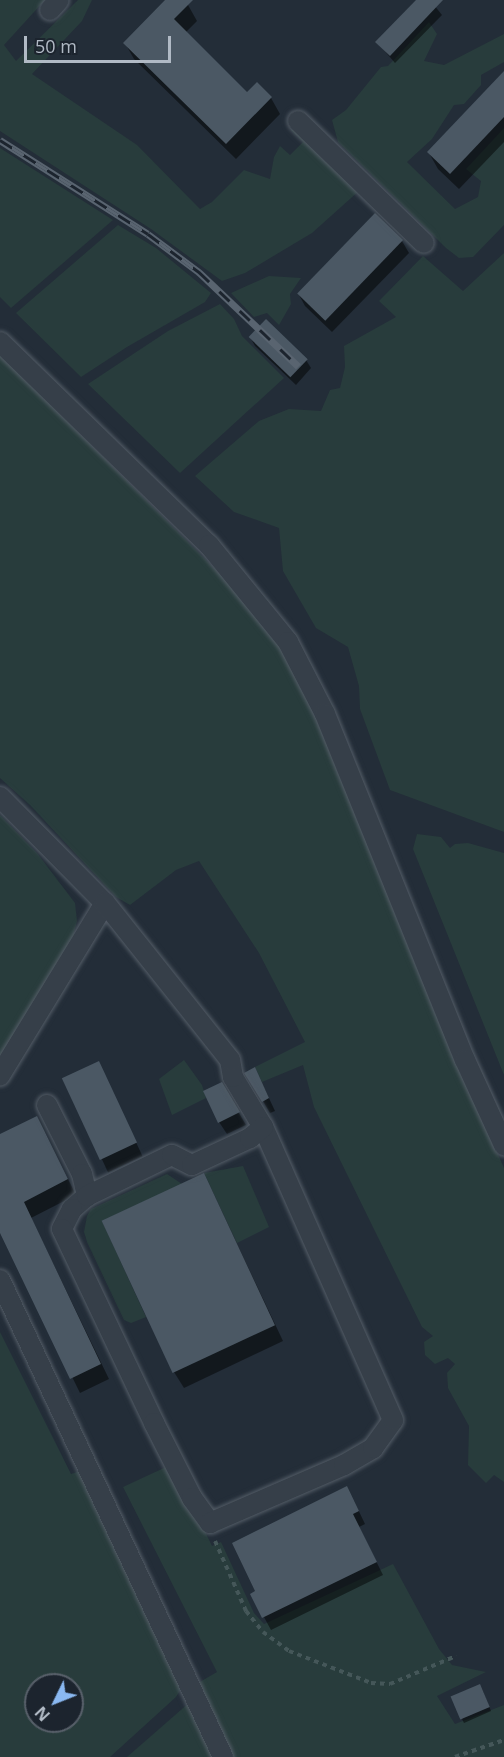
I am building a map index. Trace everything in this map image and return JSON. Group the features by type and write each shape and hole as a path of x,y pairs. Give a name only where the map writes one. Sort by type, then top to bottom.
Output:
{"lane":[{"path":"298,121 424,243"},
{"path":"0,342 209,545 288,642 325,714 461,1049 504,1145"},
{"path":"0,797 105,903 230,1060 233,1077 262,1127 393,1420 373,1448 344,1466 210,1523 192,1498 159,1434 62,1229 72,1209 87,1196 172,1155 192,1165 250,1138 262,1127"},
{"path":"0,1075 105,903"},
{"path":"47,1105 82,1174 87,1196"},
{"path":"0,1280 223,1757"}],"path":[{"path":"210,1523 246,1611 263,1632 289,1651 370,1683 390,1684 456,1656"},
{"path":"455,1757 504,1740"}],"green space":[{"path":"0,0 45,0 4,45 16,61 78,0 92,0 82,21 32,74 137,145 200,209 212,202 244,170 270,179 274,157 280,146 290,155 303,142 291,130 300,128 360,190 312,233 245,273 222,281 151,229 0,131"},
{"path":"429,22 437,34 424,61 444,65 504,34 504,62 481,75 481,85 464,104 454,105 432,139 407,162 455,209 478,197 481,181 466,169 504,128 504,225 473,257 459,258 446,248 338,142 332,120 346,110 381,67 388,66"},
{"path":"0,148 113,220 11,308 0,297"},
{"path":"118,225 156,248 211,293 205,302 127,347 81,377 16,313"},
{"path":"504,253 504,832 390,790 360,709 359,686 348,647 316,628 283,571 279,528 234,512 195,476 259,421 289,409 321,411 330,390 340,388 345,367 344,346 396,317 379,301 423,256 463,291"},
{"path":"269,276 301,278 290,294 291,304 279,325 267,313 254,317 231,293"},
{"path":"220,304 234,319 242,336 284,378 180,473 88,384 168,331"},
{"path":"0,354 232,586 281,646 318,718 444,1031 504,1168 504,1482 494,1475 486,1483 468,1465 469,1426 448,1388 447,1373 455,1364 448,1358 435,1364 425,1355 424,1342 433,1336 422,1327 314,1107 303,1065 262,1082 255,1067 305,1042 259,953 199,861 176,870 130,905 116,897 30,805 0,778"},
{"path":"0,815 37,853 75,903 77,921 72,941 0,1057"},
{"path":"417,834 441,837 450,848 455,844 468,843 504,853 504,1075 413,849"},
{"path":"184,1060 202,1085 206,1098 172,1115 159,1079"},
{"path":"243,1166 269,1227 237,1243 204,1173"},
{"path":"167,1174 182,1184 102,1221 146,1317 131,1323 124,1320 87,1242 84,1232 87,1216 91,1209"},
{"path":"0,1332 71,1474 80,1471 183,1686 176,1697 110,1757 0,1757"},
{"path":"166,1467 201,1523 212,1546 221,1542 254,1613 264,1624 393,1564 439,1649 452,1665 486,1672 437,1696 455,1724 504,1705 504,1757 231,1757 198,1683 217,1672 123,1487"},
{"path":"190,1702 215,1757 127,1757"}],"building":[{"path":"165,0 193,0 174,19 247,92 257,82 272,97 226,144 123,43"},
{"path":"416,0 443,0 390,56 375,42"},
{"path":"504,71 504,117 450,174 427,152"},
{"path":"375,213 403,240 325,321 297,294"},
{"path":"266,319 308,359 290,377 249,337"},
{"path":"99,1061 137,1143 100,1160 62,1078"},
{"path":"255,1067 269,1098 262,1102 244,1073"},
{"path":"222,1082 240,1112 218,1123 203,1091"},
{"path":"37,1116 68,1179 24,1202 101,1364 70,1379 0,1233 0,1134"},
{"path":"204,1173 275,1325 173,1373 102,1221"},
{"path":"347,1486 359,1511 353,1514 377,1562 262,1618 250,1594 255,1591 232,1543"},
{"path":"480,1684 490,1707 460,1720 451,1697"}],"railway":[{"path":"0,140 148,234 199,272 298,366"}]}
